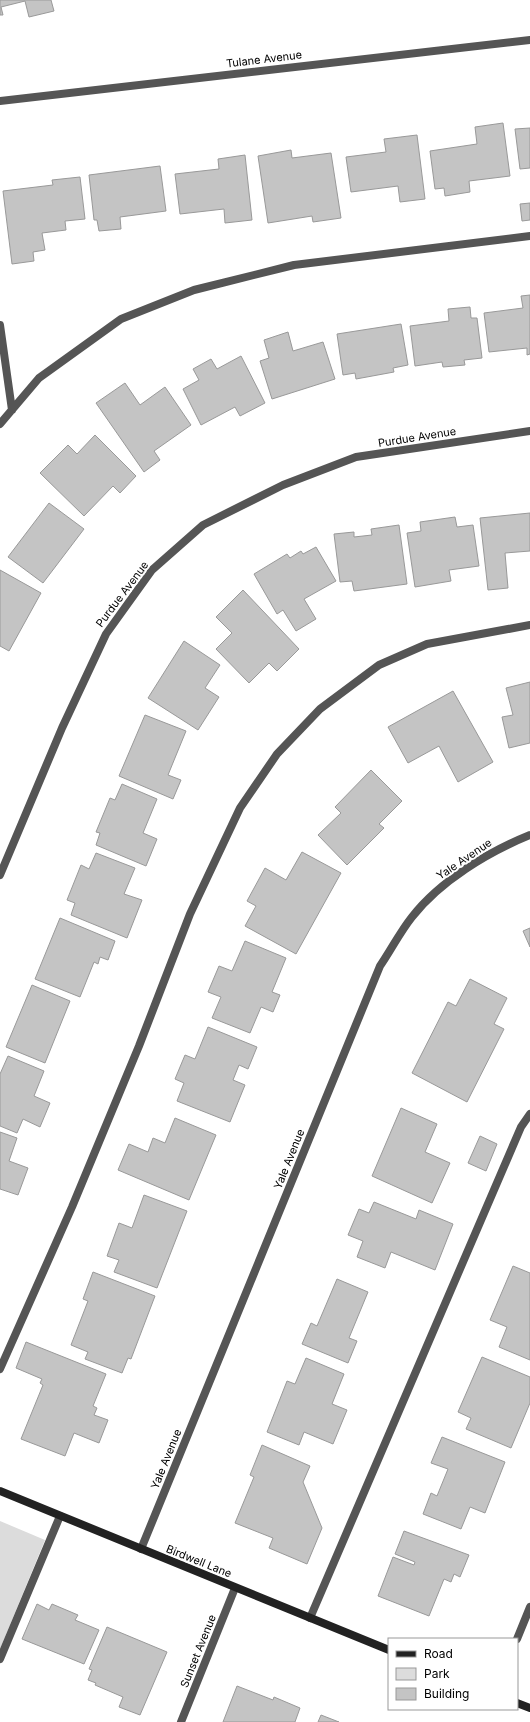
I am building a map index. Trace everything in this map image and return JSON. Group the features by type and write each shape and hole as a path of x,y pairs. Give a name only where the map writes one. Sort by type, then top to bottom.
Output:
{"main road":[{"name":"Birdwell Lane","path":"0,1492 388,1650"},
{"path":"518,1703 530,1708"}],"street":[{"name":"Tulane Avenue","path":"0,101 530,40"},
{"path":"0,424 39,378 121,319 194,290 294,265 530,236"},
{"path":"0,324 12,410"},
{"name":"Purdue Avenue","path":"0,875 62,728 106,634 152,570 203,525 283,485 356,457 530,431"},
{"path":"0,1369 72,1207 139,1046 190,914 240,808 277,754 320,709 379,665 427,644 530,625"},
{"name":"Yale Avenue","path":"141,1549 380,966 413,916 446,882 506,845 530,835"},
{"path":"310,1618 517,1134 530,1114"},
{"path":"0,1659 60,1516"},
{"name":"Sunset Avenue","path":"181,1722 235,1588"},
{"path":"517,1638 530,1607"}],"green space":[{"path":"0,1521 45,1540 0,1649"}],"building":[{"path":"0,0 51,0 54,11 29,17 25,1 1,7 3,15 0,15"},
{"path":"503,123 510,176 469,181 470,192 445,196 444,188 435,189 430,151 477,144 475,127"},
{"path":"530,128 530,168 520,169 515,129"},
{"path":"417,135 425,199 400,202 398,186 351,192 346,157 386,152 384,139"},
{"path":"291,150 292,158 331,153 341,218 313,222 312,216 268,223 258,156"},
{"path":"245,155 252,220 225,223 224,209 180,214 175,174 219,169 218,159"},
{"path":"160,166 166,211 120,217 121,229 99,231 97,220 94,220 89,175"},
{"path":"80,177 85,219 65,221 66,230 42,233 45,250 33,252 34,261 12,264 3,191 53,185 52,180"},
{"path":"530,203 530,220 522,221 520,204"},
{"path":"530,295 530,354 527,355 527,348 489,352 484,313 523,308 521,296"},
{"path":"470,307 471,318 477,318 482,358 464,360 465,365 443,367 442,362 415,366 410,326 449,321 448,309"},
{"path":"401,324 408,365 393,368 394,372 356,379 355,373 343,375 337,334"},
{"path":"288,332 293,351 323,342 335,379 272,399 260,361 269,358 264,340"},
{"path":"241,356 265,403 240,416 235,407 201,425 183,389 199,380 193,369 211,359 217,369"},
{"path":"125,383 140,405 165,387 191,425 154,451 160,460 144,472 96,403"},
{"path":"95,435 136,476 120,493 113,486 84,516 40,473 68,445 77,454"},
{"path":"49,503 84,529 43,583 8,557"},
{"path":"530,513 530,551 505,553 508,588 488,590 480,518"},
{"path":"455,517 457,527 473,525 479,566 449,570 451,581 415,587 407,533 421,531 420,522"},
{"path":"399,525 407,584 354,591 352,581 340,582 334,534 354,532 354,537 372,535 371,529"},
{"path":"316,547 336,581 304,599 316,619 296,631 283,610 277,614 254,574 287,554 290,558 301,551 303,554"},
{"path":"0,570 41,593 9,651 0,646"},
{"path":"243,590 299,649 277,671 269,663 249,683 216,649 232,633 216,617"},
{"path":"184,641 220,665 205,688 219,697 198,730 148,698"},
{"path":"530,682 530,743 509,748 502,717 513,715 506,688"},
{"path":"453,691 493,762 458,782 439,746 408,763 388,727"},
{"path":"145,715 186,731 168,775 181,780 173,799 119,776"},
{"path":"371,770 402,801 379,824 384,828 347,865 318,835 341,813 335,807"},
{"path":"122,784 157,799 143,833 157,839 146,866 96,845 100,833 96,832 110,798 115,800"},
{"path":"302,852 341,873 296,954 245,926 256,906 247,901 265,868 286,880"},
{"path":"96,853 135,868 124,894 142,900 127,938 71,915 75,903 67,900 81,865 89,869"},
{"path":"60,918 115,941 108,960 100,957 98,964 94,962 80,997 35,979"},
{"path":"530,928 530,947 523,931"},
{"path":"245,941 286,958 272,992 280,995 273,1012 261,1007 250,1033 212,1018 221,997 208,992 219,966 232,971"},
{"path":"470,979 507,998 494,1024 504,1029 467,1102 412,1073 448,1002 456,1006"},
{"path":"32,985 70,1001 45,1063 6,1047"},
{"path":"208,1027 257,1047 248,1069 239,1065 233,1080 245,1085 230,1122 177,1101 184,1083 175,1079 185,1055 195,1059"},
{"path":"8,1056 44,1071 34,1096 50,1103 40,1127 23,1119 17,1133 0,1126 0,1074"},
{"path":"401,1108 437,1124 425,1152 450,1163 432,1203 372,1176"},
{"path":"175,1118 216,1135 189,1200 118,1170 129,1144 148,1152 153,1138 165,1143"},
{"path":"0,1132 17,1138 9,1161 28,1168 18,1195 0,1189"},
{"path":"480,1136 497,1144 486,1171 468,1163"},
{"path":"144,1195 187,1211 157,1288 114,1272 119,1260 107,1256 119,1223 132,1228"},
{"path":"374,1202 416,1219 419,1210 453,1224 435,1270 391,1252 385,1268 357,1257 363,1241 348,1235 359,1209 369,1213"},
{"path":"513,1266 530,1273 530,1360 499,1347 507,1327 490,1320"},
{"path":"93,1272 155,1296 131,1359 128,1358 122,1373 85,1359 88,1352 71,1345 88,1301 83,1299"},
{"path":"337,1279 368,1292 349,1338 357,1341 348,1363 302,1344 311,1323 317,1326"},
{"path":"26,1342 106,1374 93,1406 97,1408 94,1415 108,1420 99,1443 74,1433 65,1456 21,1439 43,1385 40,1383 42,1379 16,1368"},
{"path":"482,1357 530,1377 530,1403 511,1448 466,1429 471,1418 458,1412"},
{"path":"306,1358 344,1374 332,1404 347,1410 333,1444 304,1432 299,1445 267,1432 287,1381 295,1384"},
{"path":"442,1437 505,1462 485,1513 470,1507 461,1529 423,1514 431,1493 437,1496 448,1469 431,1463"},
{"path":"262,1445 310,1466 303,1482 322,1528 307,1564 269,1548 273,1538 235,1523 254,1477 250,1475"},
{"path":"404,1531 469,1555 460,1577 454,1574 451,1582 444,1579 429,1616 378,1596 393,1557 414,1565 415,1562 395,1554"},
{"path":"37,1604 49,1610 52,1604 78,1615 75,1620 99,1630 84,1664 22,1639"},
{"path":"107,1627 167,1652 140,1715 119,1707 123,1697 95,1685 96,1683 88,1680 92,1670 89,1669"},
{"path":"237,1686 273,1700 274,1697 300,1708 295,1722 223,1722"},
{"path":"321,1715 339,1722 318,1722"}]}
